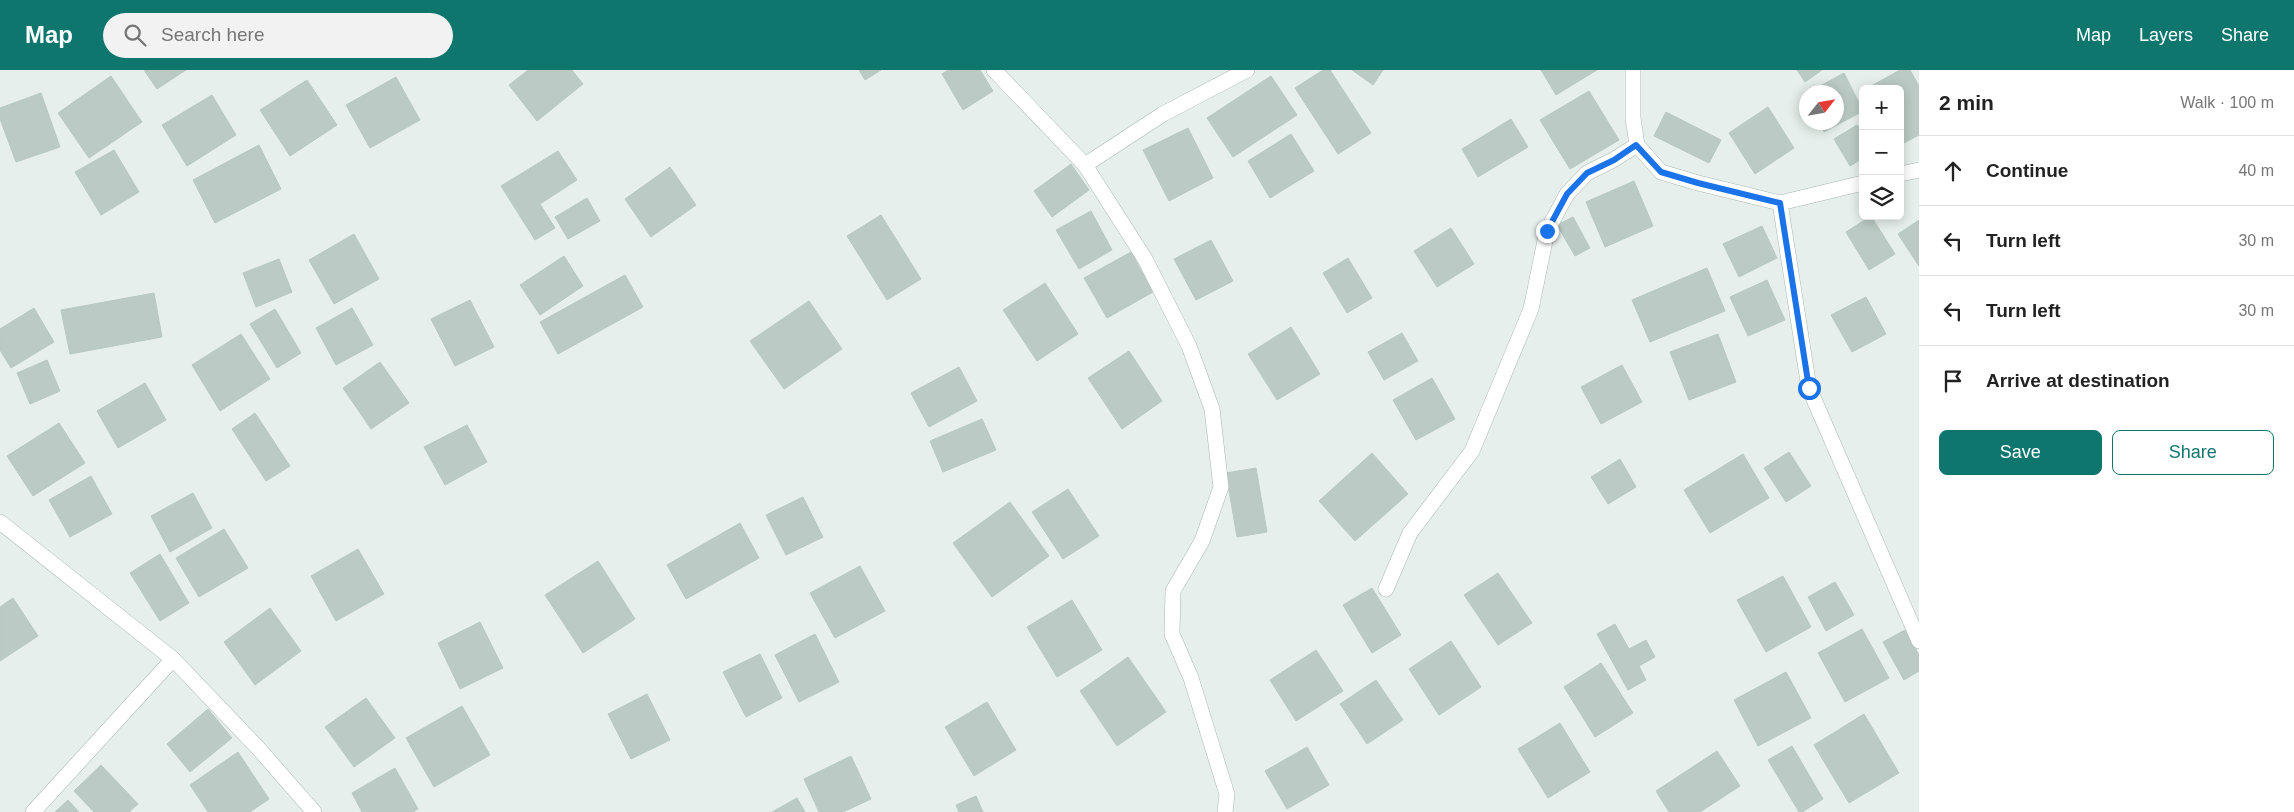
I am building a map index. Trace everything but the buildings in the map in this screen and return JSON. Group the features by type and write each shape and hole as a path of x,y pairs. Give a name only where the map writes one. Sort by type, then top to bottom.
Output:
{"street":[{"path":"994,70 1085,165 1146,259 1190,346 1212,410 1221,487 1202,541 1173,591 1172,634 1191,678 1227,794 1225,812"},
{"path":"1085,165 1163,114 1247,70"},
{"path":"1633,70 1633,118 1636,145 1661,172 1780,203 1859,184"},
{"path":"1386,589 1410,533 1472,451 1531,309 1547,231 1567,194 1587,173 1614,160 1636,145"},
{"path":"1904,173 1919,170"},
{"path":"1780,203 1809,388 1919,641"},
{"path":"0,522 173,660 258,748 314,812"},
{"path":"33,812 173,660"}],"route":[{"path":"1547,231 1567,194 1587,173 1614,160 1636,145 1661,172 1780,203 1809,388"}]}
